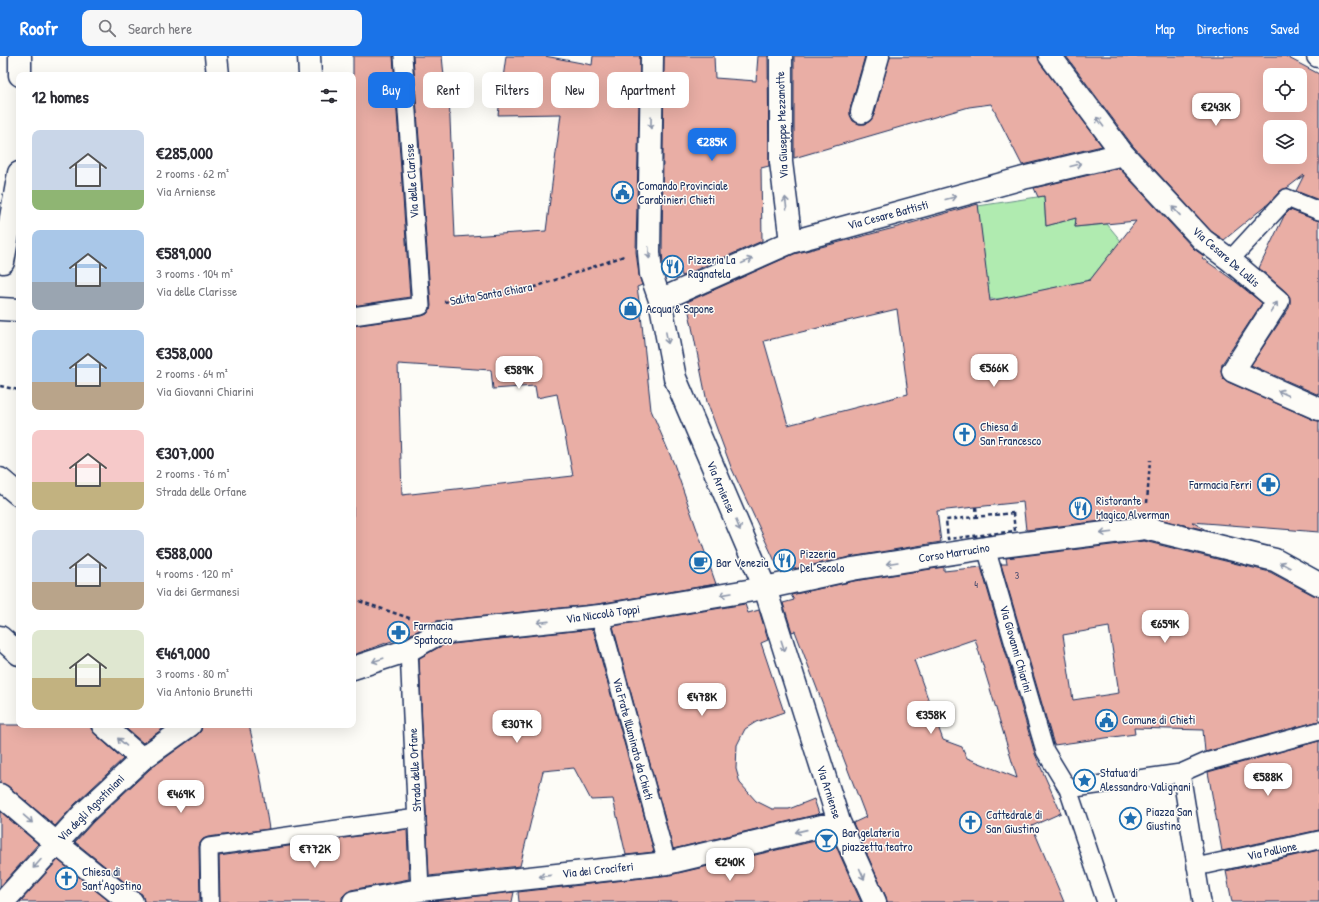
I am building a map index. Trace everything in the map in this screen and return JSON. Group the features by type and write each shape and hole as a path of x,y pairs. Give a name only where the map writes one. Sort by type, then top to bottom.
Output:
{"street":[{"path":"20,56 20,72"},
{"path":"216,56 218,72"},
{"path":"309,56 310,72"},
{"name":"Via delle Clarisse","path":"403,56 421,306"},
{"name":"Via Arniense","path":"652,56 648,252 651,274 660,300 675,378 765,588 839,822 875,902"},
{"name":"Via Giuseppe Mezzanotte","path":"781,56 781,162 791,242"},
{"path":"862,112 878,56"},
{"name":"Via Cesare De Lollis","path":"1050,56 1123,154 1202,240 1230,260 1278,301 1234,371 1319,409"},
{"name":"Via Cesare Battisti","path":"660,300 791,242 1027,177 1123,154"},
{"path":"7,263 16,196"},
{"path":"1230,260 1287,198 1319,210"},
{"path":"356,316 421,306"},
{"path":"0,309 16,310"},
{"path":"0,479 16,492"},
{"name":"Corso Marrucino","path":"765,588 852,569 986,548 1145,528 1275,560 1319,584"},
{"name":"Via Giovanni Chiarini","path":"986,548 1045,751 1068,789"},
{"name":"Via Niccolò Toppi","path":"439,633 600,616 765,588"},
{"name":"Via Frate Illuminato da Chieti","path":"600,616 667,863"},
{"path":"356,667 409,650 439,633"},
{"path":"0,637 16,651"},
{"name":"Strada delle Orfane","path":"409,650 420,890"},
{"path":"106,728 142,759"},
{"name":"Via degli Agostiniani","path":"3,902 84,813 142,759 186,728"},
{"path":"1106,902 1068,789 1181,773 1206,762 1319,731"},
{"path":"1181,773 1202,902"},
{"path":"0,794 56,843 127,900 132,902"},
{"path":"210,902 209,847 417,818"},
{"name":"Via dei Crociferi","path":"354,902 420,890 667,863 839,822"},
{"name":"Via Pollione","path":"1196,867 1319,840"}],"path":[{"name":"Salita Santa Chiara","path":"421,306 532,288 619,257 648,252"},
{"path":"0,386 16,389"},
{"path":"1145,528 1150,460"},
{"path":"976,507 977,517"},
{"path":"952,520 1006,514"},
{"path":"356,600 421,622 439,633"}],"green space":[{"path":"1044,196 1046,226 1076,218 1075,227 1107,224 1121,241 1090,280 1003,299 989,299 978,206"}],"building":[{"path":"353,56 393,56 394,72 368,72 368,108 397,108 410,297 356,306 356,72 353,72"},
{"path":"413,56 442,56 444,72 423,72 423,108 450,108 455,237 546,231 561,114 498,115 499,108 543,108 543,72 504,72 506,56 545,56 592,65 593,56 640,56 640,72 607,72 607,108 639,108 636,252 642,285 637,287 651,410 674,464 716,584 598,604 438,621 411,634 356,654 356,326 427,314 431,306","holes":["398,364 491,370 493,389 535,386 537,398 557,394 573,476 402,495"]},
{"path":"664,56 714,56 715,78 756,81 758,56 768,56 769,166 761,168 762,241 682,276 680,267 664,274 662,252 663,108 689,108 689,72 664,72"},
{"path":"794,56 865,56 850,109 850,115 853,121 859,124 865,124 870,121 874,115 890,56 1038,56 1040,63 1102,146 1022,165 991,104 969,107 794,158"},
{"path":"1066,56 1285,56 1319,74 1319,200 1296,191 1304,175 1287,188 1280,191 1269,203 1224,240 1211,231 1133,146"},
{"path":"1119,168 1194,249 1204,256 1202,258 1262,303 1222,364 1221,371 1223,378 1228,382 1319,421 1319,532 1192,522 1206,530 1144,516 1026,530 1023,502 937,511 941,542 850,557 780,572 731,467 707,402 687,302 794,254 978,204 990,301 1090,280 1136,221 1075,227 1076,218 1046,226 1044,196 1038,197 1034,188","holes":["897,309 908,394 788,425 764,341"]},
{"path":"1290,210 1319,221 1319,395 1251,365 1289,308 1290,297 1259,268 1284,216"},
{"path":"1144,541 1270,572 1313,595 1319,596 1319,721 1205,752 1203,730 1134,728 1135,734 1054,745 1001,564 1007,564 1006,558","holes":["1109,627 1119,693 1073,700 1063,635"]},
{"path":"944,567 944,571 981,567 1035,754 1061,813 1032,826 1064,902 887,902 853,823 866,817 795,631 792,632 783,603 794,600 791,595 854,581","holes":["975,639 1017,778 967,758 962,747 943,740 914,660"]},
{"path":"745,604 748,613 759,610 768,640 761,643 784,712 756,722 745,729 737,745 736,769 740,783 756,801 772,809 789,809 814,799 819,814 673,849 613,626"},
{"path":"593,629 654,852 626,855 613,799 591,800 574,768 543,771 520,866 429,876 419,658 443,645"},
{"path":"0,725 16,725 16,728 91,728 95,734 123,759 75,804 55,826 8,786 0,783"},
{"path":"126,728 164,728 143,743"},
{"path":"202,728 250,728 260,773 269,829 208,837 203,839 199,847 200,902 144,902 142,894 133,889 75,842 93,822 150,769 201,731"},
{"path":"1319,741 1319,830 1222,851 1208,772"},
{"path":"0,811 38,844 0,887"},
{"path":"407,829 409,879 351,890 342,897 342,902 220,902 219,856"},
{"path":"832,837 861,902 519,902 518,892 670,875"},
{"path":"1319,850 1319,902 1232,902 1226,871"},
{"name":"Chiesa di Sant'Agostino","path":"58,860 110,902 20,902"},
{"path":"514,892 512,902 425,902"}],"place":[{"name":"Comando Provinciale Carabinieri Chieti","path":"623,193"},
{"name":"Pizzeria La Ragnatela","path":"673,267"},
{"name":"Acqua & Sapone","path":"631,309"},
{"name":"Chiesa di San Francesco","path":"964,434"},
{"name":"Farmacia Ferri","path":"1268,485"},
{"name":"Ristorante Magico Alverman","path":"1080,508"},
{"name":"Pizzeria Del Secolo","path":"785,561"},
{"name":"Bar Venezia","path":"700,563"},
{"name":"Farmacia Spatocco","path":"398,633"},
{"name":"Comune di Chieti","path":"1106,720"},
{"name":"Statua di Alessandro Valignani","path":"1084,780"},
{"name":"Piazza San Giustino","path":"1131,819"},
{"name":"Cattedrale di San Giustino","path":"970,822"},
{"name":"Bar gelateria piazzetta teatro","path":"827,840"},
{"name":"Chiesa di Sant'Agostino","path":"66,879"}]}
